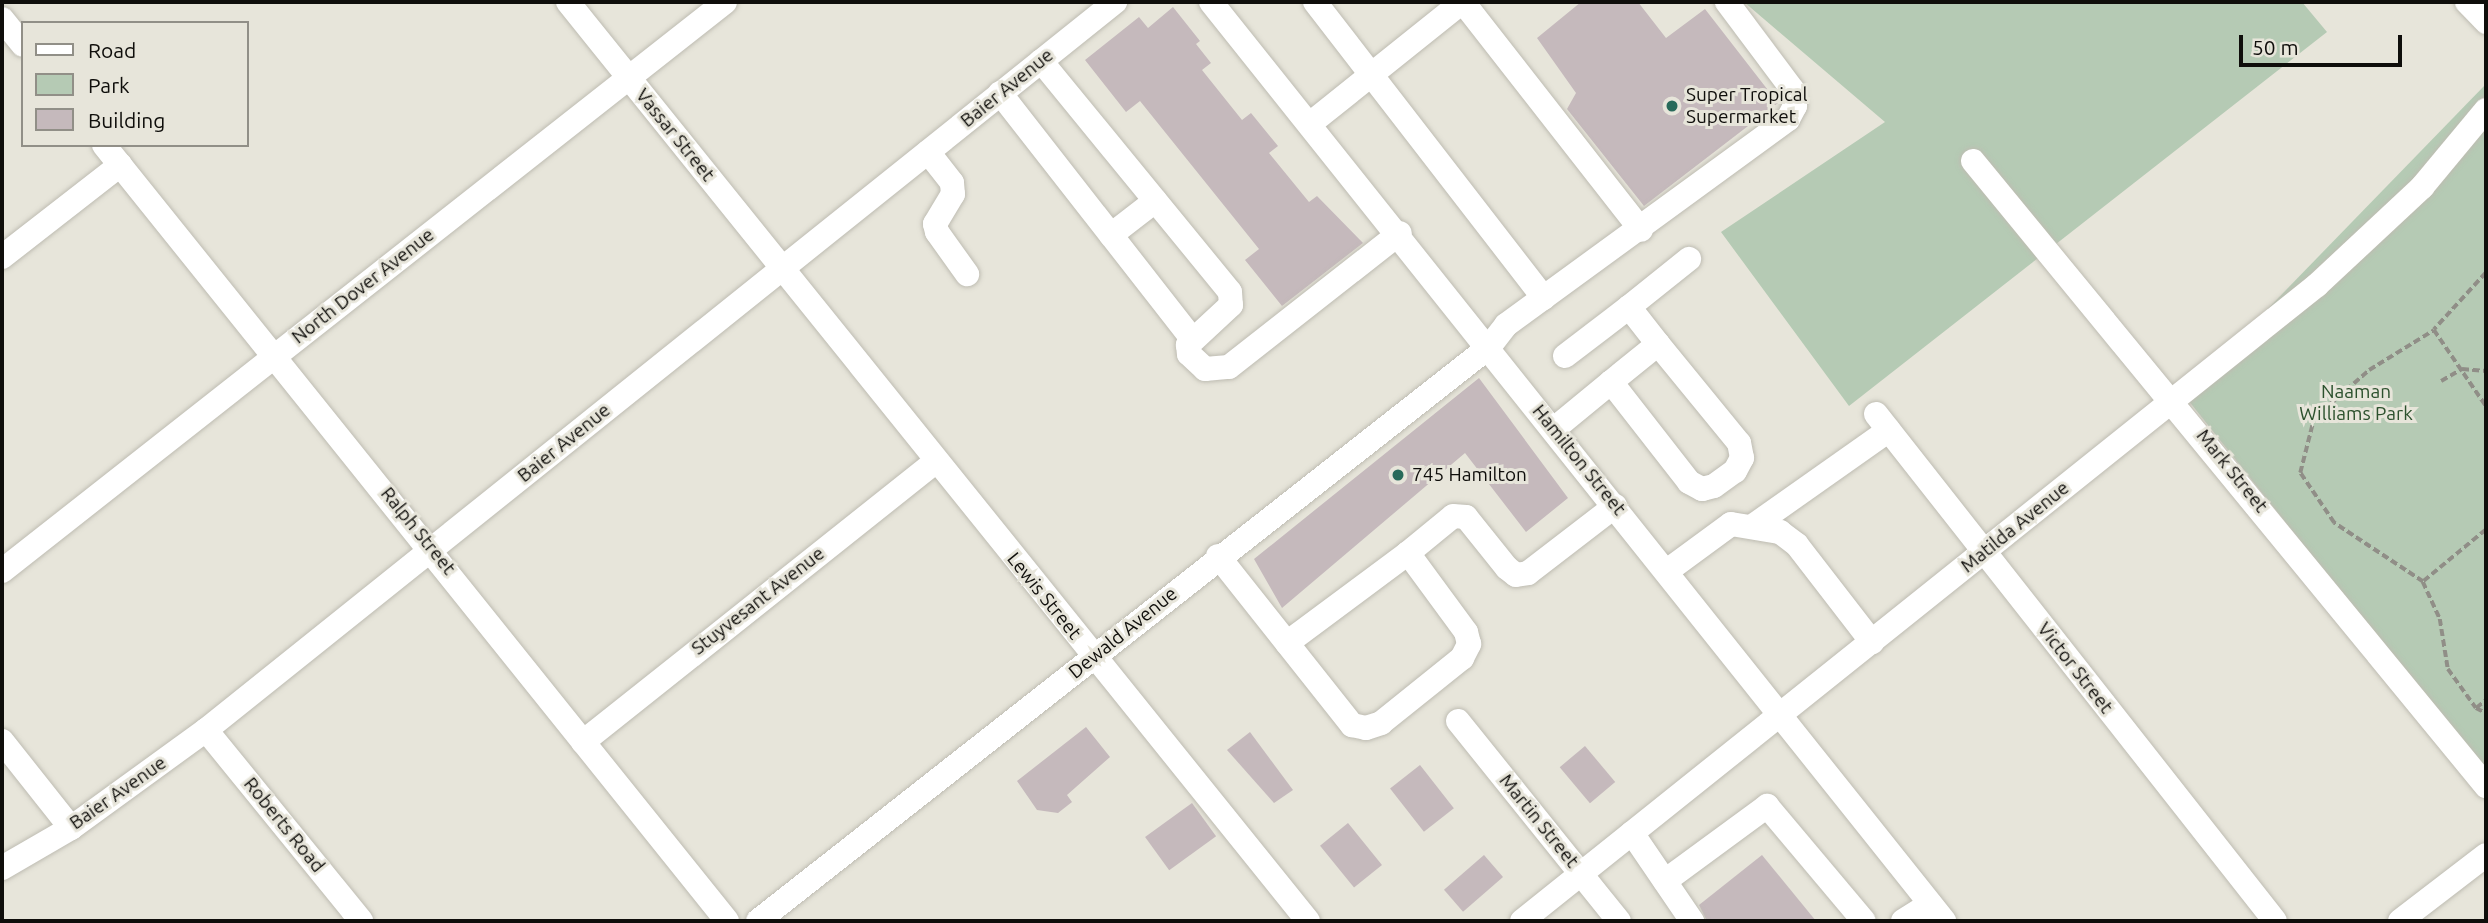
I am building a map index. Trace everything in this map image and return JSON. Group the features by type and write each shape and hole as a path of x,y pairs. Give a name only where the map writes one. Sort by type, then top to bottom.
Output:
{"street":[{"name":"Vassar Street","path":"568,2 782,269"},
{"name":"North Dover Avenue","path":"2,571 725,2"},
{"name":"Baier Avenue","path":"2,868 71,828 206,730 1115,2"},
{"name":"Hamilton Street","path":"1211,2 1400,233 1937,913"},
{"path":"1315,2 1544,298"},
{"path":"1311,123 1463,2 1641,230"},
{"name":"Dewald Avenue","path":"758,921 1218,556 1489,347 1506,325 1641,230 1788,119 1795,106 1792,89 1727,2"},
{"path":"2467,2 2486,22"},
{"path":"2,19 21,43"},
{"path":"1041,61 1232,299 1192,339 1189,354 1195,362 1222,371 1400,233"},
{"path":"1000,93 1192,339"},
{"name":"Matilda Avenue","path":"1522,921 1984,553 2365,243 2422,187 2486,110"},
{"name":"Ralph Street","path":"106,147 433,549 727,921"},
{"path":"928,152 952,183 953,194 935,224 937,232 967,274"},
{"name":"Mark Street","path":"1973,160 2174,400 2486,786"},
{"path":"2,257 120,165"},
{"path":"1111,235 1155,201"},
{"path":"1565,356 1689,259"},
{"name":"Lewis Street","path":"782,269 935,462 1308,921"},
{"path":"1611,382 1689,482 1714,486 1735,471 1742,458 1739,443 1629,307"},
{"path":"1554,429 1658,344"},
{"name":"Victor Street","path":"1754,526 1883,422 2275,921"},
{"name":"Stuyvesant Avenue","path":"583,742 935,462"},
{"path":"1287,643 1453,516 1466,517 1507,568 1517,575 1528,573 1615,506"},
{"path":"1667,571 1731,524 1780,532 1797,545 1872,642"},
{"path":"1218,556 1352,725 1366,728 1381,723 1462,658 1469,645 1466,632 1408,553"},
{"name":"Martin Street","path":"1458,721 1619,921"},
{"name":"Roberts Road","path":"206,730 361,921"},
{"path":"2,741 71,828"},
{"path":"1665,881 1767,806 1864,921"},
{"path":"1632,833 1692,921"},
{"path":"2400,921 2486,855"},
{"path":"1903,921 1937,913"}],"path":[{"path":"2486,273 2434,330 2370,370 2314,418 2300,473 2333,523 2423,582 2440,619 2448,669 2476,708 2486,713"},
{"path":"2434,330 2486,406"},
{"path":"2441,381 2462,369 2486,371"},
{"path":"2423,582 2486,530"},
{"path":"2476,708 2486,700"}],"green space":[{"path":"1744,2 2302,2 2327,32 1849,406 1721,232 1885,122"},
{"name":"Naaman Williams Park","path":"2486,84 2486,774 2184,395"}],"building":[{"name":"Super Tropical Supermarket","path":"1581,2 1638,2 1666,38 1705,9 1778,103 1644,206 1567,109 1576,93 1537,38"},
{"path":"1173,7 1200,41 1196,44 1211,63 1202,70 1242,120 1251,113 1278,146 1269,153 1309,202 1317,196 1363,243 1282,306 1245,260 1259,249 1140,101 1126,112 1085,60 1139,17 1148,28"},
{"name":"745 Hamilton","path":"1479,378 1568,498 1526,532 1465,453 1282,608 1254,559"},
{"path":"1086,727 1110,757 1067,795 1072,802 1058,813 1037,810 1017,781"},
{"path":"1250,732 1293,790 1274,803 1227,750"},
{"path":"1585,746 1615,782 1590,803 1560,767"},
{"path":"1420,765 1454,808 1424,832 1390,788"},
{"path":"1192,803 1216,836 1169,870 1145,837"},
{"path":"1348,823 1382,865 1354,888 1320,846"},
{"path":"1484,855 1503,877 1463,912 1444,890"},
{"path":"1762,855 1816,921 1707,921 1699,905"}],"place":[{"name":"Super Tropical Supermarket","path":"1672,106"},
{"name":"745 Hamilton","path":"1398,475"}]}
